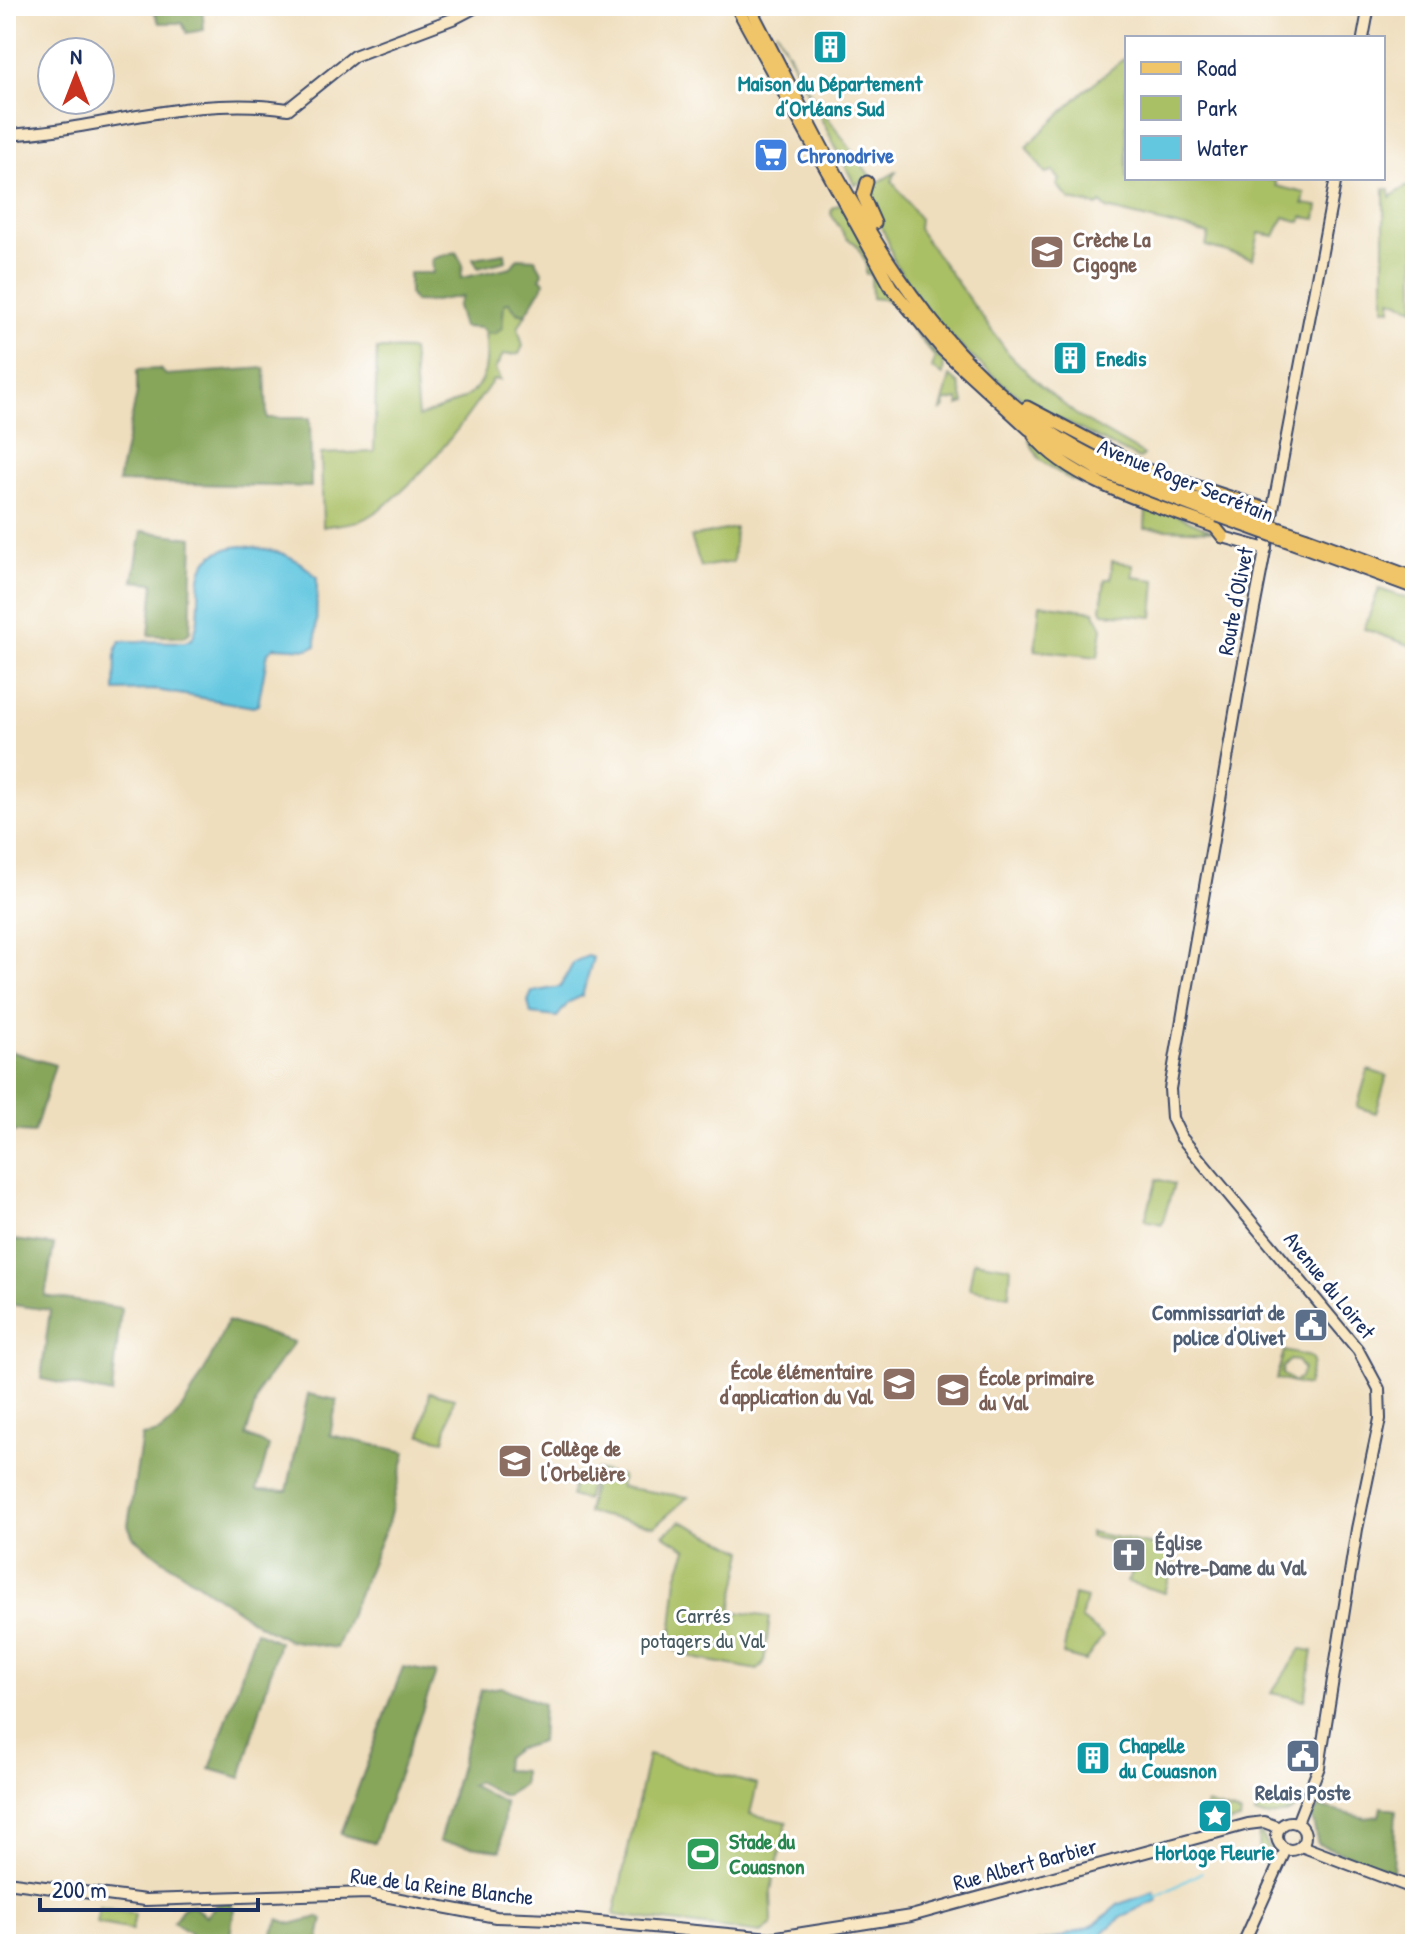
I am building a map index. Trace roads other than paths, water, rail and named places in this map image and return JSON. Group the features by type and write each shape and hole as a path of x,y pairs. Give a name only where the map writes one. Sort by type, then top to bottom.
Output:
{"main road":[{"path":"6,135 176,109 257,106 288,109 354,56 455,18 478,6"},
{"name":"Avenue Roger Secrétain","path":"736,6 855,226 907,309 958,365 1029,429 1100,471 1415,578"},
{"name":"Avenue Roger Secrétain","path":"749,6 893,268 948,342 990,383 1061,438 1220,512"},
{"path":"1363,36 1369,6"},
{"name":"Route d'Olivet","path":"1212,843 1336,180"},
{"path":"867,182 863,196 893,268"},
{"path":"907,309 919,331 947,363 948,373"},
{"path":"990,383 1068,430 1147,470 1272,511"},
{"path":"1029,429 1044,449 1101,482 1215,527 1223,537 1266,549"},
{"name":"Avenue Roger Secrétain","path":"1306,542 1415,588"},
{"name":"Avenue du Loiret","path":"1212,843 1170,1089 1172,1118 1195,1154 1358,1350 1374,1373 1381,1404 1357,1529 1319,1767 1297,1823"},
{"name":"Rue Albert Barbier","path":"778,1937 906,1917 1248,1824 1264,1822 1280,1828"},
{"path":"1286,1849 1278,1840 1280,1828 1288,1823 1297,1823 1305,1834 1301,1846"},
{"path":"1286,1849 1301,1846 1415,1889"},
{"path":"1243,1944 1286,1849"},
{"name":"Rue de la Reine Blanche","path":"6,1882 145,1900 368,1893 496,1917 778,1937"}],"water":[{"path":"242,546 283,554 300,563 317,578 316,646 308,649 275,647 268,652 258,705 253,707 156,690 115,691 116,651 120,641 185,642 192,639 197,624 203,568 209,558 222,550"},
{"path":"587,956 593,958 582,996 569,1002 557,1017 531,1014 528,1001 532,992 560,987 574,962"},
{"path":"1154,1892 1157,1901 1122,1918 1093,1944 1030,1944 1094,1925 1119,1904"}],"waterway":[{"path":"1154,1898 1202,1872"}],"place":[{"name":"Maison du Département d’Orléans Sud","path":"830,47"},
{"name":"Chronodrive","path":"771,155"},
{"name":"Crèche La Cigogne","path":"1047,252"},
{"name":"Enedis","path":"1070,358"},
{"name":"Commissariat de police d'Olivet","path":"1311,1325"},
{"name":"École élémentaire d'application du Val","path":"899,1384"},
{"name":"École primaire du Val","path":"953,1390"},
{"name":"Collège de l'Orbelière","path":"515,1461"},
{"name":"Église Notre-Dame du Val","path":"1129,1555"},
{"name":"Relais Poste","path":"1303,1756"},
{"name":"Chapelle du Couasnon","path":"1093,1758"},
{"name":"Horloge Fleurie","path":"1215,1816"},
{"name":"Stade du Couasnon","path":"703,1854"}],"park label":[{"name":"Carrés potagers du Val","path":"703,1628"}]}
